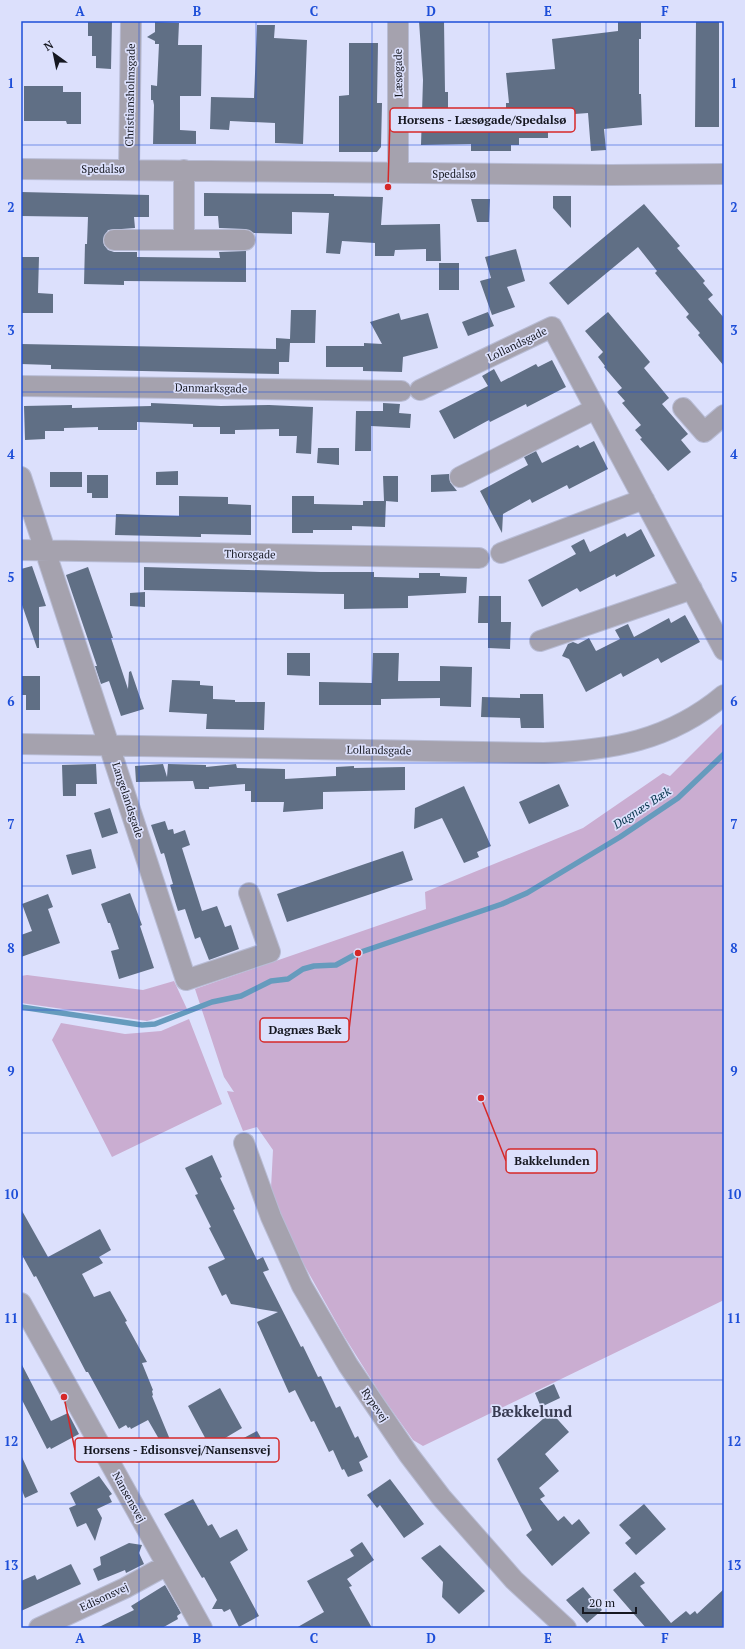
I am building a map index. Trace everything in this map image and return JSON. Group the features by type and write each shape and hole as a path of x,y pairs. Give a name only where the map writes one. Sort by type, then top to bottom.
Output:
{"street":[{"name":"Christiansholmsgade","path":"129,169 131,21"},
{"name":"Læsøgade","path":"398,21 398,173"},
{"name":"Spedalsø","path":"21,169 611,175 724,174"},
{"path":"184,170 184,240"},
{"path":"724,174 724,181"},
{"path":"114,240 245,240"},
{"name":"Lollandsgade","path":"411,391 552,327 724,650"},
{"name":"Danmarksgade","path":"21,386 411,391"},
{"path":"684,408 704,432 724,415"},
{"path":"460,477 595,409"},
{"name":"Langelandsgade","path":"21,477 186,980 270,952 249,892"},
{"path":"501,553 644,500"},
{"name":"Thorsgade","path":"21,550 479,558"},
{"path":"540,641 692,589"},
{"name":"Lollandsgade","path":"21,744 544,753 588,751 639,742 674,728 705,710 724,695"},
{"name":"Rypevej","path":"244,1143 271,1216 302,1286 348,1365 409,1455 441,1496 514,1580 566,1628"},
{"name":"Nansensvej","path":"21,1303 202,1628"},
{"name":"Edisonsvej","path":"39,1628 125,1588 167,1565"}],"shaded area":[{"path":"724,722 724,1300 423,1446 413,1440 381,1395 344,1336 293,1245 271,1188 273,1150 257,1127 243,1131 227,1091 234,1092 224,1077 195,989 426,909 425,892 583,828 663,773 670,776"},
{"path":"27,975 143,990 174,981 187,1009 147,1021 21,1003 21,976"},
{"path":"189,1019 222,1104 112,1157 52,1040 61,1023 125,1034 161,1031"}],"building":[{"path":"88,21 112,21 111,69 96,68 96,56 92,56 92,36 88,36"},
{"path":"419,21 444,21 445,92 448,92 448,110 506,108 506,103 509,103 506,73 555,69 552,39 618,31 618,21 641,21 641,39 639,39 639,94 641,94 642,125 604,129 606,150 591,151 588,113 548,116 548,138 519,138 519,145 511,145 511,151 471,151 471,144 421,145 423,80"},
{"path":"696,21 719,21 719,127 695,127"},
{"path":"155,22 179,23 178,45 202,45 201,96 180,96 180,130 196,131 196,144 153,144 154,105 153,100 151,100 151,85 157,86 159,44 155,44 155,41 147,37 155,32"},
{"path":"257,25 275,25 274,38 307,40 303,144 275,143 275,123 230,121 229,130 210,129 211,97 254,98"},
{"path":"349,43 378,43 377,103 382,103 381,147 377,152 339,152 339,96 349,95"},
{"path":"24,86 63,86 63,92 81,92 81,124 67,124 66,121 24,121"},
{"path":"21,192 149,195 149,217 134,217 135,228 108,230 103,240 104,245 108,250 114,252 137,252 137,257 220,258 219,252 246,251 246,282 124,281 124,285 84,284 85,244 87,244 88,217 21,216"},
{"path":"204,193 334,194 334,196 383,197 381,225 440,224 441,261 426,261 426,249 395,250 394,256 375,256 375,243 342,241 340,254 326,253 329,213 292,212 292,234 254,233 245,229 219,228 218,216 204,216"},
{"path":"553,196 571,196 571,228 553,208"},
{"path":"471,199 490,199 489,222 477,222"},
{"path":"644,204 680,246 677,248 705,281 703,283 713,295 708,299 724,318 724,366 698,335 700,333 686,317 689,314 655,273 657,271 638,247 568,305 549,283"},
{"path":"516,249 525,281 507,287 515,307 492,315 480,281 491,278 485,257"},
{"path":"21,257 39,257 38,293 53,294 53,313 21,313"},
{"path":"439,263 459,263 459,290 439,290"},
{"path":"291,310 316,310 315,343 290,343 289,362 279,362 279,374 51,369 51,365 21,364 21,344 276,349 276,338 290,339"},
{"path":"488,312 494,326 468,336 462,322"},
{"path":"608,312 650,362 644,368 669,398 662,404 688,434 681,440 691,452 668,471 640,439 642,438 635,430 641,425 622,403 625,401 617,392 622,388 604,367 605,366 598,357 603,352 585,331"},
{"path":"399,313 401,320 428,313 438,348 403,357 402,372 363,371 363,367 326,367 326,346 364,346 364,343 382,344 370,322"},
{"path":"552,360 566,387 527,407 526,404 490,422 489,420 454,439 439,411 488,386 482,376 494,369 501,382 536,364 538,367"},
{"path":"151,403 221,406 269,405 313,407 311,454 296,453 297,436 279,436 279,429 235,430 235,434 220,434 220,427 193,427 193,424 137,422 137,430 98,430 98,427 64,428 64,431 45,431 45,439 25,440 24,406 72,405 72,408 151,406"},
{"path":"383,403 400,404 399,413 411,414 410,428 371,426 371,451 355,451 356,411 383,411"},
{"path":"594,441 608,469 569,489 567,485 532,503 530,499 503,514 502,533 480,491 528,465 524,457 536,451 542,463 578,445 580,448"},
{"path":"318,448 339,448 339,465 317,463"},
{"path":"178,471 178,485 156,485 156,472"},
{"path":"50,472 82,472 82,487 50,487"},
{"path":"449,474 450,482 457,491 431,492 431,475"},
{"path":"87,475 108,475 108,498 92,498 92,493 87,493"},
{"path":"383,476 398,476 398,502 386,501 385,527 352,526 352,530 313,530 313,533 292,533 292,496 314,496 314,504 363,505 363,501 384,501"},
{"path":"179,496 228,497 228,504 251,505 251,535 201,534 201,537 115,535 116,514 179,516"},
{"path":"641,529 655,556 616,577 615,574 580,592 577,588 542,607 528,580 576,554 571,546 584,539 590,552 625,533 627,537"},
{"path":"32,566 46,606 39,607 39,648 37,648 21,602 21,569"},
{"path":"88,567 113,638 111,638 128,689 129,672 131,671 144,709 121,716 109,681 101,684 95,666 97,666 66,575"},
{"path":"144,567 374,572 374,577 419,578 419,573 440,573 440,576 467,577 466,593 408,596 408,608 344,609 344,594 144,590"},
{"path":"145,592 145,607 130,606 130,593"},
{"path":"479,596 501,596 501,622 511,622 510,649 488,648 488,623 478,623"},
{"path":"685,615 700,642 661,663 658,658 623,677 621,673 586,692 569,659 562,656 568,644 573,642 578,644 589,638 596,651 620,639 615,630 628,624 634,637 669,618 671,623"},
{"path":"287,653 310,653 310,676 287,675"},
{"path":"373,653 399,653 398,681 440,681 440,666 472,667 471,707 440,706 440,698 381,699 381,705 319,705 319,682 372,683"},
{"path":"21,676 40,676 40,710 26,710 26,695 21,695"},
{"path":"172,680 200,681 200,685 213,686 213,699 235,700 235,702 265,702 264,730 206,729 207,714 169,712"},
{"path":"520,694 543,694 544,728 521,728 520,718 481,717 482,697 520,698"},
{"path":"96,764 97,784 76,784 76,796 63,796 62,765"},
{"path":"163,764 167,777 168,764 206,765 206,767 236,764 237,768 285,769 285,779 336,776 336,767 405,767 405,790 323,792 323,809 283,812 284,802 251,802 251,791 245,791 245,784 209,787 209,789 195,789 193,781 136,782 135,766"},
{"path":"559,784 569,806 529,824 519,802"},
{"path":"464,786 491,846 477,852 479,857 464,863 442,818 414,829 415,808"},
{"path":"110,808 118,833 102,838 94,813"},
{"path":"165,821 168,830 173,829 174,834 185,830 190,845 182,848 202,911 217,906 225,927 231,925 239,949 209,960 200,937 195,939 185,909 178,911 170,885 173,884 164,853 161,854 151,825"},
{"path":"91,849 96,868 72,875 66,855"},
{"path":"403,851 413,880 287,922 277,894"},
{"path":"130,893 142,925 140,926 154,968 119,979 111,951 119,949 110,923 108,923 101,904"},
{"path":"48,894 53,907 48,909 60,943 21,957 21,935 32,931 22,904"},
{"path":"212,1155 222,1177 220,1178 235,1209 233,1210 257,1260 263,1257 269,1270 263,1272 301,1347 303,1346 318,1377 321,1376 336,1408 340,1406 355,1438 358,1436 368,1457 359,1462 363,1471 348,1477 344,1469 342,1470 333,1450 329,1452 314,1421 311,1422 295,1390 289,1393 257,1322 278,1312 231,1304 226,1294 222,1296 208,1267 225,1259 209,1228 211,1227 195,1195 198,1194 185,1168"},
{"path":"21,1209 48,1257 100,1229 111,1250 99,1257 103,1263 82,1274 94,1297 110,1291 127,1321 125,1322 147,1362 142,1363 153,1390 152,1396 171,1442 163,1446 148,1420 131,1429 126,1425 119,1429 88,1372 86,1372 36,1276 34,1277 21,1253"},
{"path":"21,1363 51,1421 68,1413 79,1434 51,1449 50,1447 47,1449 21,1398"},
{"path":"554,1384 560,1398 541,1407 535,1393"},
{"path":"220,1388 242,1428 210,1447 188,1406"},
{"path":"551,1412 569,1432 545,1454 559,1471 539,1488 545,1496 540,1499 558,1521 564,1516 572,1525 579,1519 590,1533 552,1566 526,1535 532,1530 497,1459"},
{"path":"257,1431 264,1443 246,1454 238,1441"},
{"path":"21,1455 38,1492 25,1498 21,1488"},
{"path":"99,1476 112,1494 109,1496 112,1502 97,1509 102,1518 95,1541 86,1523 77,1527 69,1508 76,1505 70,1493"},
{"path":"390,1479 424,1524 404,1538 380,1505 377,1508 367,1495"},
{"path":"193,1499 208,1526 212,1524 220,1538 237,1529 248,1550 230,1562 259,1616 239,1627 230,1609 224,1612 222,1609 212,1609 217,1600 204,1577 202,1578 164,1514"},
{"path":"644,1504 666,1529 636,1555 625,1543 631,1538 619,1525"},
{"path":"362,1542 374,1560 347,1579 352,1586 349,1587 372,1628 296,1628 324,1612 307,1581 354,1556 350,1550"},
{"path":"129,1543 142,1545 139,1553 144,1564 126,1573 125,1570 98,1581 93,1569 101,1565 100,1557"},
{"path":"440,1545 485,1591 459,1614 442,1597 443,1582 421,1558"},
{"path":"71,1564 81,1584 21,1611 21,1581 35,1575 37,1580"},
{"path":"635,1572 645,1583 640,1586 671,1623 686,1611 690,1615 695,1611 697,1614 724,1589 724,1628 646,1628 613,1590"},
{"path":"165,1585 181,1613 177,1616 178,1619 162,1628 97,1628 134,1610 131,1606"},
{"path":"583,1587 602,1610 587,1623 566,1600"}],"waterway":[{"name":"Dagnæs Bæk","path":"21,1007 142,1025 155,1024 212,1002 241,996 271,981 288,979 303,969 314,966 336,965 358,953 502,904 527,893 620,837 678,798 724,754"}],"place":[{"name":"Horsens - Læsøgade/Spedalsø","path":"388,187"},
{"name":"Dagnæs Bæk","path":"358,953"},
{"name":"Bakkelunden","path":"481,1098"},
{"name":"Horsens - Edisonsvej/Nansensvej","path":"64,1397"}],"district":[{"name":"Bækkelund","path":"532,1412"}]}
